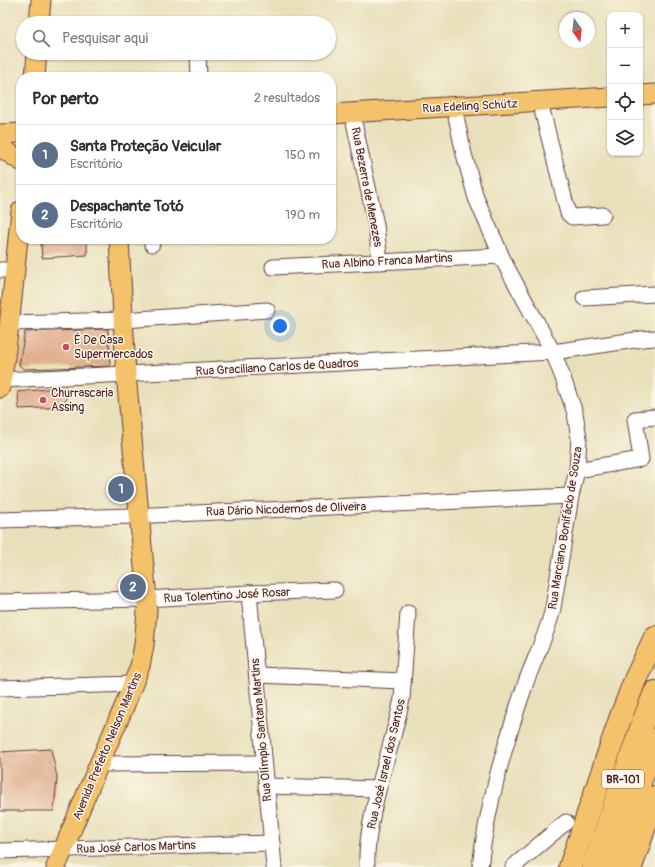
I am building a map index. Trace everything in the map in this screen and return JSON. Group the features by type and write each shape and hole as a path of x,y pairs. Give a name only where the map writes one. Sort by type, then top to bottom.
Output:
{"highway":[{"path":"570,867 620,719 635,680 655,637"},
{"name":"BR-101","path":"593,867 655,692"},
{"name":"BR-101","path":"611,867 655,740"},
{"path":"631,867 655,797"}],"main road":[{"path":"40,16 41,0"},
{"path":"35,72 36,60"},
{"path":"643,95 655,94"},
{"name":"Rua Edeling Schütz","path":"336,114 607,97"},
{"path":"0,134 16,133"},
{"path":"0,147 16,158"},
{"path":"1,384 10,323 8,270 16,234"},
{"name":"Avenida Prefeito Nelson Martins","path":"56,867 134,684 140,666 144,645 147,599 126,374 119,244"}],"street":[{"path":"198,60 199,72"},
{"path":"540,102 568,213 572,217 603,215"},
{"name":"Rua Marciano Bonifácio de Souza","path":"454,107 464,154 476,198 501,256 553,352 575,413 579,438 577,470 571,496 561,565 550,622 514,716 486,822 480,867"},
{"name":"Rua Bezerra de Menezes","path":"352,113 374,213 380,262"},
{"name":"Rua Albino Franca Martins","path":"272,267 501,256"},
{"path":"584,298 655,294"},
{"path":"10,323 124,320 267,310"},
{"name":"Rua Graciliano Carlos de Quadros","path":"1,384 126,374 553,352 655,338"},
{"path":"577,470 641,459 635,419 655,417"},
{"name":"Rua Dário Nicodemos de Oliveira","path":"0,520 571,496"},
{"name":"Rua Tolentino José Rosar","path":"0,602 147,599 335,590"},
{"name":"Rua Olímpio Santana Martins","path":"249,593 274,867"},
{"name":"Rua José Israel dos Santos","path":"367,867 367,845 378,789 402,700 408,613"},
{"path":"257,675 403,681"},
{"path":"0,688 134,684"},
{"path":"99,764 264,763"},
{"path":"266,786 378,789"},
{"path":"513,867 566,822"},
{"name":"Rua José Carlos Martins","path":"0,851 272,843"}],"building":[{"path":"41,244 87,244 87,255 42,258"},
{"name":"É De Casa Supermercados","path":"108,329 110,366 23,369 19,365 25,332"},
{"name":"Churrascaria Assing","path":"66,387 66,407 19,409 18,392"},
{"path":"51,749 57,777 54,811 0,811 0,752"}],"place":[{"name":"É De Casa Supermercados","path":"66,347"},
{"name":"Churrascaria Assing","path":"43,400"},
{"name":"Santa Proteção Veicular","path":"121,489"},
{"name":"Despachante Totó","path":"133,587"}]}
